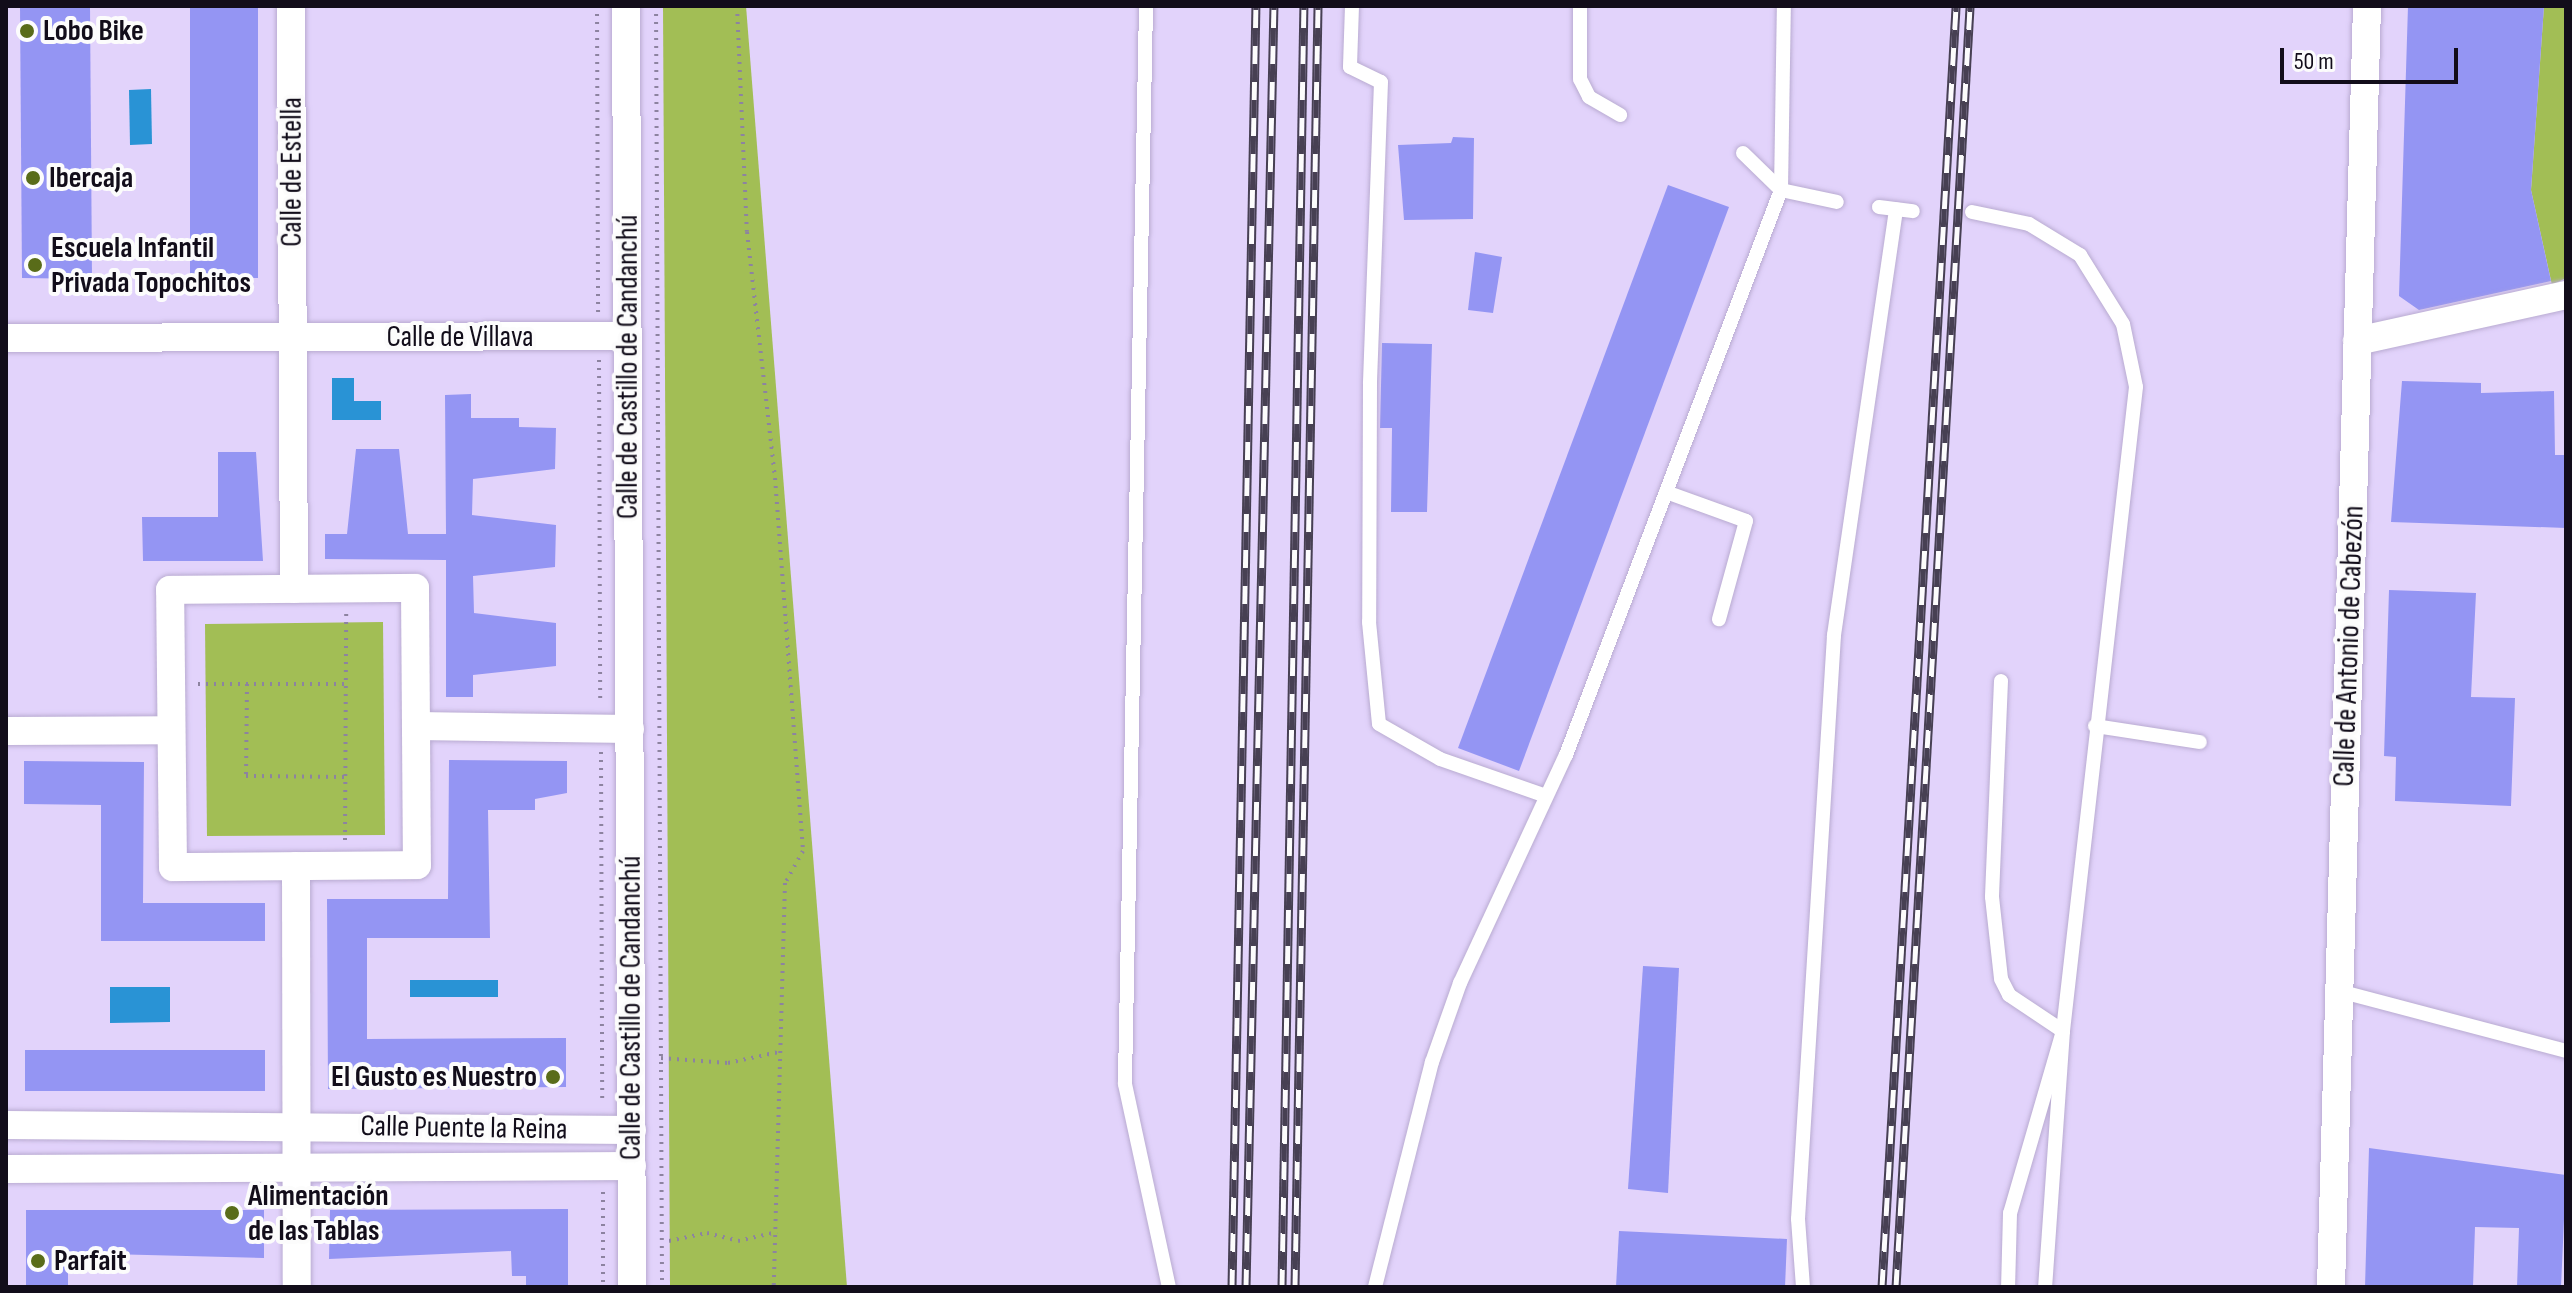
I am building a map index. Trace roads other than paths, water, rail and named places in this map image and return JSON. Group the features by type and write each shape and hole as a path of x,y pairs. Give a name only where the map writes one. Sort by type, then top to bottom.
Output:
{"street":[{"name":"Calle de Estella","path":"291,6 293,338"},
{"name":"Calle de Castillo de Candanchú","path":"626,6 632,1287"},
{"name":"Calle de Antonio de Cabezón","path":"2331,1287 2367,6"},
{"path":"2357,341 2566,295"},
{"name":"Calle de Villava","path":"6,338 628,336"},
{"path":"293,338 294,589"},
{"path":"415,588 417,865 173,867 170,590 294,589 415,588"},
{"path":"416,726 630,729"},
{"path":"6,731 171,730"},
{"path":"296,866 297,1287"},
{"name":"Calle Puente la Reina","path":"6,1125 632,1130"},
{"name":"Calle Puente la Reina","path":"6,1169 632,1166"}],"lane":[{"path":"1146,6 1125,1084 1169,1287"},
{"path":"1352,6 1350,67 1381,82 1370,384 1369,622 1379,724 1440,759 1546,796"},
{"path":"1580,6 1580,79 1589,97 1620,115"},
{"path":"1375,1287 1432,1062 1488,913 1546,796 1781,190 1784,6"},
{"path":"1743,153 1781,190 1837,202"},
{"path":"1879,207 1913,211"},
{"path":"1803,1287 1798,1219 1834,635 1896,209"},
{"path":"1972,212 2029,224 2080,255 2123,324 2133,357 2136,387 2095,726 2063,1031 2045,1287"},
{"path":"1666,492 1746,521 1719,619"},
{"path":"2001,681 1992,897 2001,979 2009,995 2063,1031"},
{"path":"2095,726 2200,742"},
{"path":"2339,991 2566,1051"},
{"path":"2008,1287 2010,1213 2063,1031"}],"water":[{"path":"151,89 152,144 130,145 129,90"},
{"path":"332,378 354,378 354,401 381,401 381,420 332,420"},
{"path":"410,980 498,980 498,997 410,997"},
{"path":"110,987 170,987 170,1022 110,1023"}],"railway":[{"path":"1232,1287 1256,6"},
{"path":"1246,1287 1274,6"},
{"path":"1282,1287 1304,6"},
{"path":"1295,1287 1318,6"},
{"path":"1882,1287 1956,6"},
{"path":"1896,1287 1970,6"}],"place":[{"name":"Lobo Bike","path":"27,31"},
{"name":"Ibercaja","path":"33,178"},
{"name":"Escuela Infantil Privada Topochitos","path":"35,265"},
{"name":"El Gusto es Nuestro","path":"553,1077"},
{"name":"Alimentación de las Tablas","path":"232,1213"},
{"name":"Parfait","path":"38,1261"}]}
